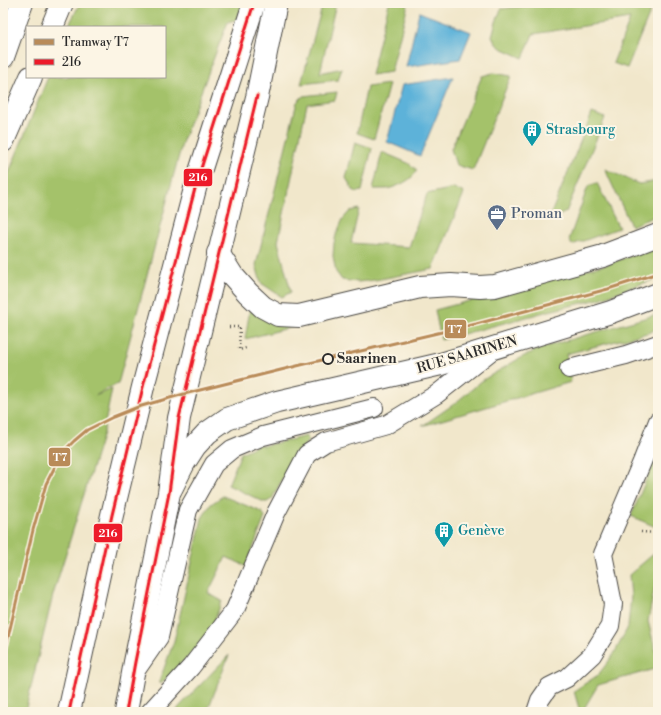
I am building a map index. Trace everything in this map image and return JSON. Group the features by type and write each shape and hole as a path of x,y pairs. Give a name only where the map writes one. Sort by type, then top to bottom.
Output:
{"main road":[{"path":"3,57 22,3"},
{"path":"52,26 62,3"},
{"path":"69,712 112,515 143,387 197,181 254,3"},
{"path":"126,712 132,675 169,493 179,418 257,97 276,3"},
{"path":"3,141 30,78"},
{"path":"218,253 232,275 263,307 278,315 299,316 420,287 451,285 480,287 495,286 603,256 658,236"},
{"name":"RUE SAARINEN","path":"169,493 184,463 195,446 207,433 227,419 277,402 441,364 611,312 658,294"}],"lane":[{"path":"569,369 626,355 658,344"},
{"path":"150,712 191,667 235,610 276,513 307,454 326,442 386,425 437,394 495,347"},
{"path":"132,675 160,637 188,510 214,464 232,449 263,436 374,408"},
{"path":"536,712 540,700 549,687 567,678 592,655 610,626 612,604 603,554 658,421"}],"path":[{"path":"224,327 240,327 239,350 246,348"},
{"path":"636,532 658,533"}],"green space":[{"path":"80,3 243,3 239,19 228,22 183,140 118,384 95,396 112,389 103,433 53,595 25,712 3,712 3,187 48,78 166,78 166,26 68,26"},
{"path":"323,3 336,3 320,73 342,68 338,80 301,84"},
{"path":"389,3 408,4 391,72 371,75"},
{"path":"548,3 654,3 627,68 613,63 630,19 533,34 523,58 501,48 496,44 492,36 501,9"},
{"path":"493,73 511,76 473,170 456,165 451,149 482,76"},
{"path":"389,84 374,139 357,133 367,87"},
{"path":"337,92 335,100 307,104 278,242 291,292 282,297 261,283 256,265 297,102 303,96"},
{"path":"592,113 605,118 566,212 552,219 550,216"},
{"path":"355,142 372,148 362,191 357,192 353,190 346,178"},
{"path":"382,152 408,163 417,170 415,174 408,180 395,187 387,189 373,189"},
{"path":"605,169 639,184 658,181 658,215 631,226"},
{"path":"597,183 619,228 572,245 569,240 588,186"},
{"path":"454,188 464,193 433,269 375,280 358,282 342,280 336,272 333,256 334,243 343,219 350,211 359,209 351,243 409,247 427,194"},
{"path":"658,246 658,278 599,299 441,340 435,310 608,264"},
{"path":"250,309 271,322 293,327 245,339"},
{"path":"658,314 658,327 651,332 566,354 571,382 422,426 454,404 483,380 520,358 541,348"},
{"path":"307,436 308,441 290,464 272,499 264,502 228,485 241,453 260,444 263,446"},
{"path":"658,451 658,528 631,516"},
{"path":"223,496 262,512 265,517 246,566 226,557 208,593 222,601 213,624 194,651 161,684 159,682 174,641 202,518 211,504"},
{"path":"658,550 658,579 656,580 648,621 658,661 658,668 598,685 582,712 580,712 574,691 598,675 614,654 628,627 631,596 629,575"},
{"path":"229,655 207,712 176,712 179,707"}],"water":[{"path":"419,12 471,32 460,59 406,67"},
{"path":"453,77 420,156 387,142 402,85"}],"tram line":[{"name":"T7","path":"3,659 33,530 46,484 62,453 87,430 138,407 184,394 476,324 608,289 658,273"}],"transit line":[{"name":"216","path":"69,712 112,515 143,387 197,181 254,3"},
{"name":"216","path":"126,712 169,493 179,418 257,96"}],"place":[{"name":"Strasbourg","path":"532,147"},
{"name":"Proman","path":"497,231"},
{"name":"Saarinen","path":"328,359"},
{"name":"Genève","path":"444,548"}]}
